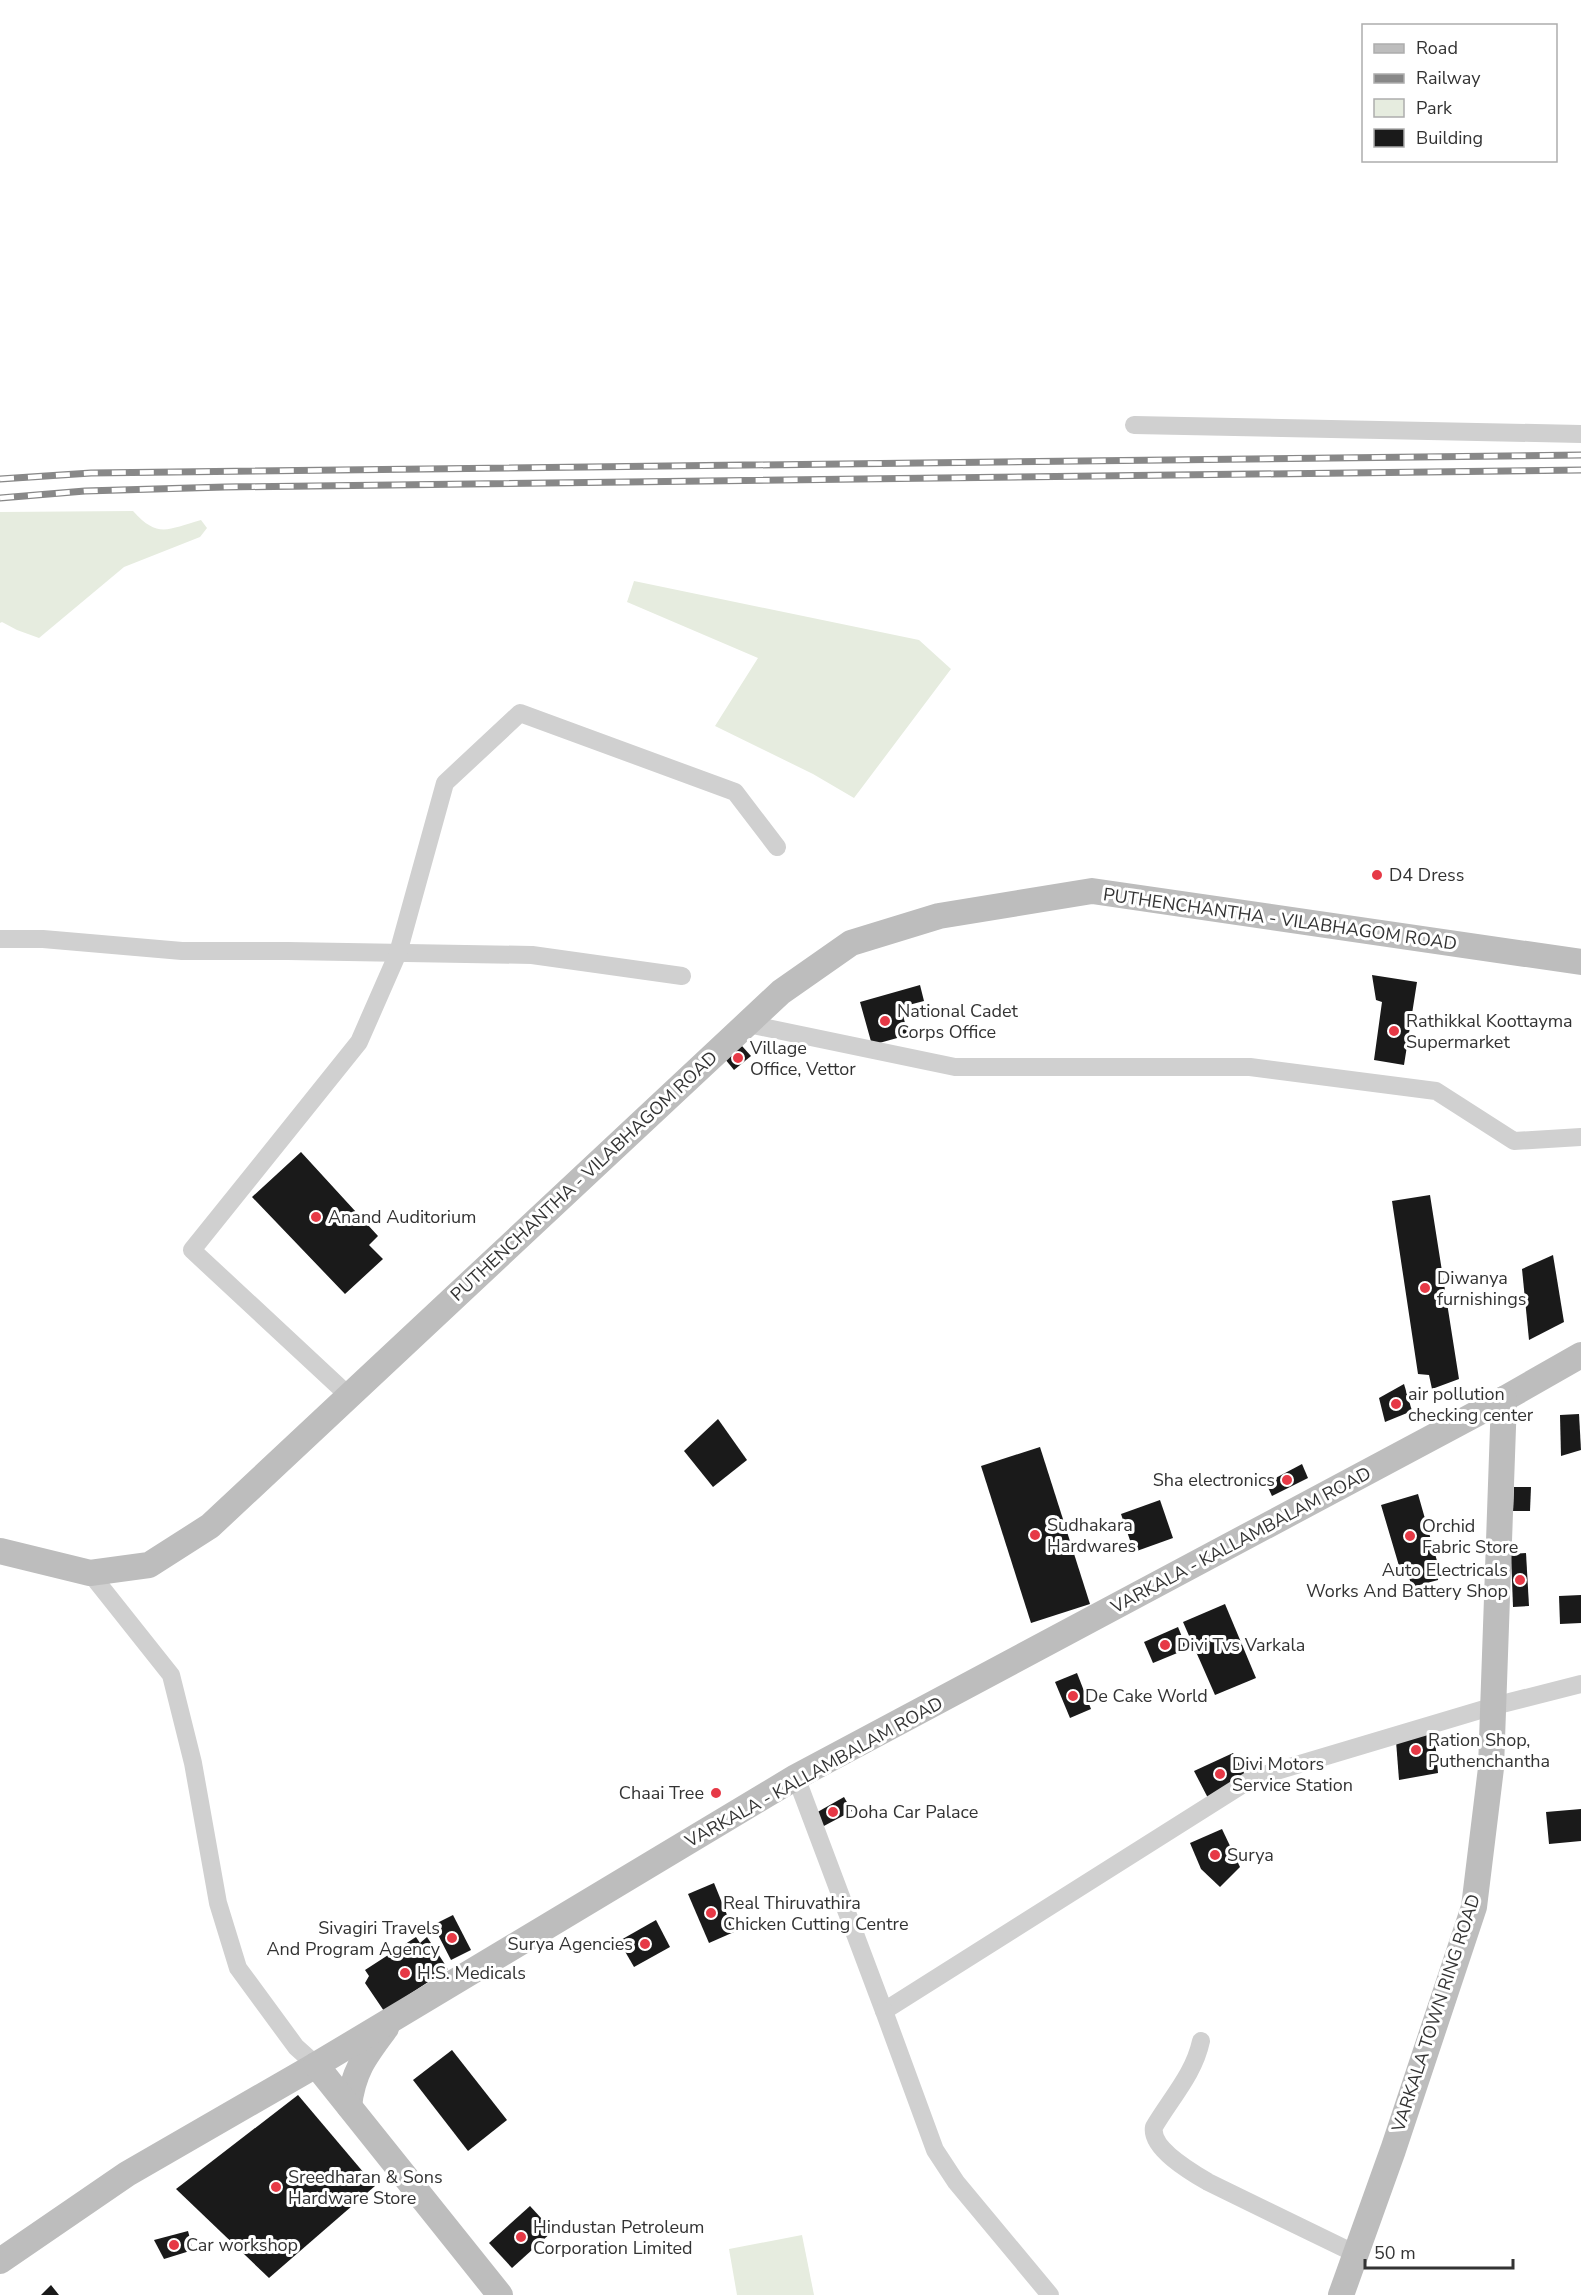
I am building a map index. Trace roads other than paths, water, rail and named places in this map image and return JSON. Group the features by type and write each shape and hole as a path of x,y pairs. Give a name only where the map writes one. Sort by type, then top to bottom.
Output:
{"main road":[{"name":"PUTHENCHANTHA - VILABHAGOM ROAD","path":"0,1551 90,1573 149,1565 210,1526 781,992 851,943 939,916 1092,891 1581,962"},
{"name":"VARKALA - KALLAMBALAM ROAD","path":"0,2261 127,2174 316,2065 796,1777 1504,1399 1581,1355"},
{"name":"VARKALA TOWN RING ROAD","path":"1341,2295 1474,1907 1491,1768 1504,1399"},
{"path":"349,2106 351,2084 364,2058 393,2019"},
{"path":"316,2065 500,2295"}],"street":[{"path":"1134,425 1581,434"},
{"path":"348,1396 192,1250 359,1042 398,953 445,783 520,713 735,792 777,847"},
{"path":"0,939 43,939 182,951 532,955 682,976"},
{"path":"748,1024 955,1067 1250,1067 1436,1091 1514,1141 1581,1137"},
{"path":"90,1573 171,1675 193,1763 218,1902 238,1968 296,2047 316,2065"},
{"path":"884,2011 1253,1778 1494,1706 1581,1684"},
{"path":"796,1777 934,2150 956,2182 1050,2295"},
{"path":"1201,2041 1192,2068 1154,2127 1153,2134 1157,2143 1193,2173 1208,2182 1356,2254"}],"railway":[{"path":"0,479 91,473 1581,455"},
{"path":"0,498 85,491 225,487 1581,470"}],"place":[{"name":"D4 Dress","path":"1377,875"},
{"name":"National Cadet Corps Office","path":"885,1021"},
{"name":"Rathikkal Koottayma Supermarket","path":"1394,1031"},
{"name":"Village Office, Vettor","path":"738,1058"},
{"name":"Anand Auditorium","path":"316,1217"},
{"name":"Diwanya furnishings","path":"1425,1288"},
{"name":"air pollution checking center","path":"1396,1404"},
{"name":"Sha electronics","path":"1287,1480"},
{"name":"Sudhakara Hardwares","path":"1035,1535"},
{"name":"Orchid Fabric Store","path":"1410,1536"},
{"name":"Auto Electricals Works And Battery Shop","path":"1520,1580"},
{"name":"Divi Tvs Varkala","path":"1165,1645"},
{"name":"De Cake World","path":"1073,1696"},
{"name":"Ration Shop, Puthenchantha","path":"1416,1750"},
{"name":"Divi Motors Service Station","path":"1220,1774"},
{"name":"Chaai Tree","path":"716,1793"},
{"name":"Doha Car Palace","path":"833,1812"},
{"name":"Surya","path":"1215,1855"},
{"name":"Real Thiruvathira Chicken Cutting Centre","path":"711,1913"},
{"name":"Sivagiri Travels And Program Agency","path":"452,1938"},
{"name":"Surya Agencies","path":"645,1944"},
{"name":"H.S. Medicals","path":"405,1973"},
{"name":"Sreedharan & Sons Hardware Store","path":"276,2187"},
{"name":"Hindustan Petroleum Corporation Limited","path":"521,2237"},
{"name":"Car workshop","path":"174,2245"}]}
